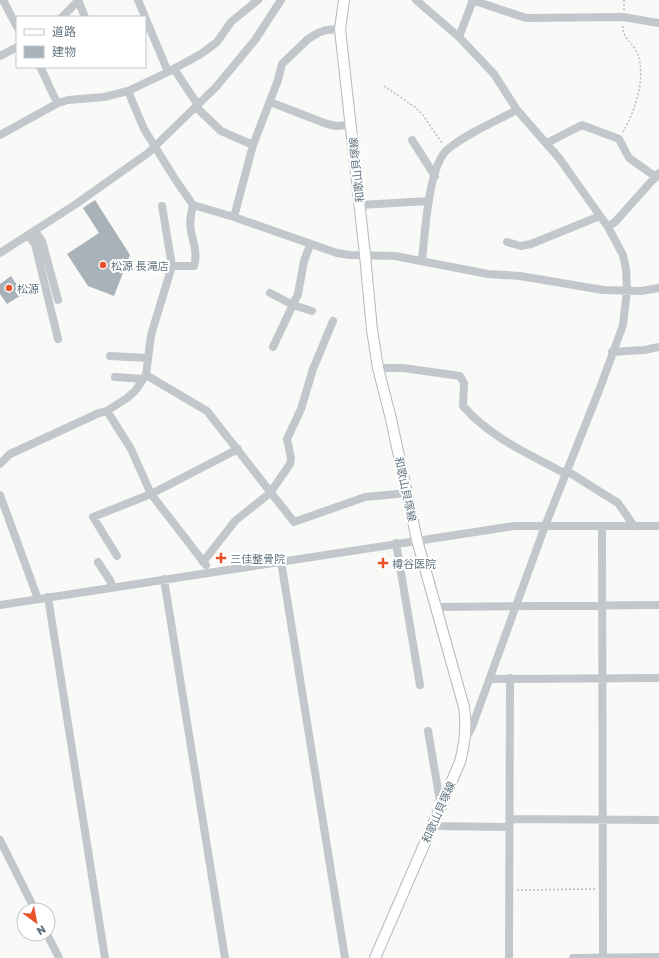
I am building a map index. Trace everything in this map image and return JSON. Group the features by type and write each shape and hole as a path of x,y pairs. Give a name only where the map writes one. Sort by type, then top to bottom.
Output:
{"main road":[{"name":"和歌山貝塚線","path":"344,0 340,29 360,205 372,330 378,368 408,493 417,540 464,707 466,738 460,762 376,958"}],"street":[{"path":"3,0 16,25"},
{"path":"63,16 79,0 84,16"},
{"path":"138,0 146,16"},
{"path":"1,133 58,103 68,100 104,97 128,91 171,70 201,54 217,42 231,22 258,0"},
{"path":"0,253 129,168 148,153 197,106 254,40 281,0"},
{"path":"416,0 459,37 494,74 517,110 560,158 608,227 623,255 626,269 627,290 623,325 600,388 544,526 490,679 472,727 466,738"},
{"path":"459,37 473,0 526,18 623,17 659,22"},
{"path":"146,17 171,70 197,106 221,131 254,145"},
{"path":"234,217 254,145 282,64 301,48 308,39 326,30 340,29"},
{"path":"0,56 16,48"},
{"path":"41,68 50,84 49,89 58,103"},
{"path":"128,91 144,129 175,180 193,205 234,217 310,245 337,253 395,256 422,260 488,274 520,276 603,290 641,291 659,288"},
{"path":"270,102 327,124 336,126 351,125"},
{"path":"422,260 430,191 440,161 447,150 467,136 517,110"},
{"path":"547,144 582,125 618,140 629,158 657,177 615,222 608,227"},
{"path":"412,140 435,176"},
{"path":"360,205 429,201"},
{"path":"151,264 194,266 196,258 190,216 193,205"},
{"path":"0,464 10,454 99,413 107,411 135,391 144,377 151,335 172,266 162,206"},
{"path":"507,242 521,246 531,244 600,216"},
{"path":"32,233 42,241 58,300"},
{"path":"32,233 58,339"},
{"path":"273,347 298,294 304,261 310,245"},
{"path":"270,293 293,305 312,311"},
{"path":"203,562 235,521 270,493 290,464 291,458 287,439 301,409 313,369 333,321"},
{"path":"612,352 644,350 659,347"},
{"path":"110,356 148,358"},
{"path":"378,368 403,368 460,376 464,383 463,406 485,428 499,438 566,472 618,504 634,526"},
{"path":"114,377 144,377 207,411 294,522 365,497 408,493"},
{"path":"107,411 131,449 151,494 212,572"},
{"path":"117,556 93,517 151,494 238,449"},
{"path":"0,495 38,598"},
{"path":"0,605 514,526 659,526"},
{"path":"602,526 604,820 603,958"},
{"path":"396,543 420,685"},
{"path":"281,561 345,958"},
{"path":"98,562 111,582 112,587"},
{"path":"164,579 225,958"},
{"path":"48,597 105,958"},
{"path":"436,607 659,605"},
{"path":"490,679 603,677 659,678"},
{"path":"509,958 510,678"},
{"path":"428,731 441,807"},
{"path":"432,826 604,820 659,820"},
{"path":"0,840 31,902"},
{"path":"51,942 59,958"},
{"path":"573,958 659,957"}],"path":[{"path":"618,140 632,117 638,92 640,68 638,53 622,32 624,0"},
{"path":"384,86 415,107 423,115 447,150"},
{"path":"509,890 604,889"}],"building":[{"path":"95,200 130,255 114,296 88,286 67,254 99,233 83,208"},
{"name":"松源","path":"11,276 23,294 7,304 0,294 0,284"}],"place":[{"name":"松源 長滝店","path":"103,265"},
{"name":"松源","path":"9,288"},
{"name":"三佳整骨院","path":"221,558"},
{"name":"樽谷医院","path":"383,563"}]}
